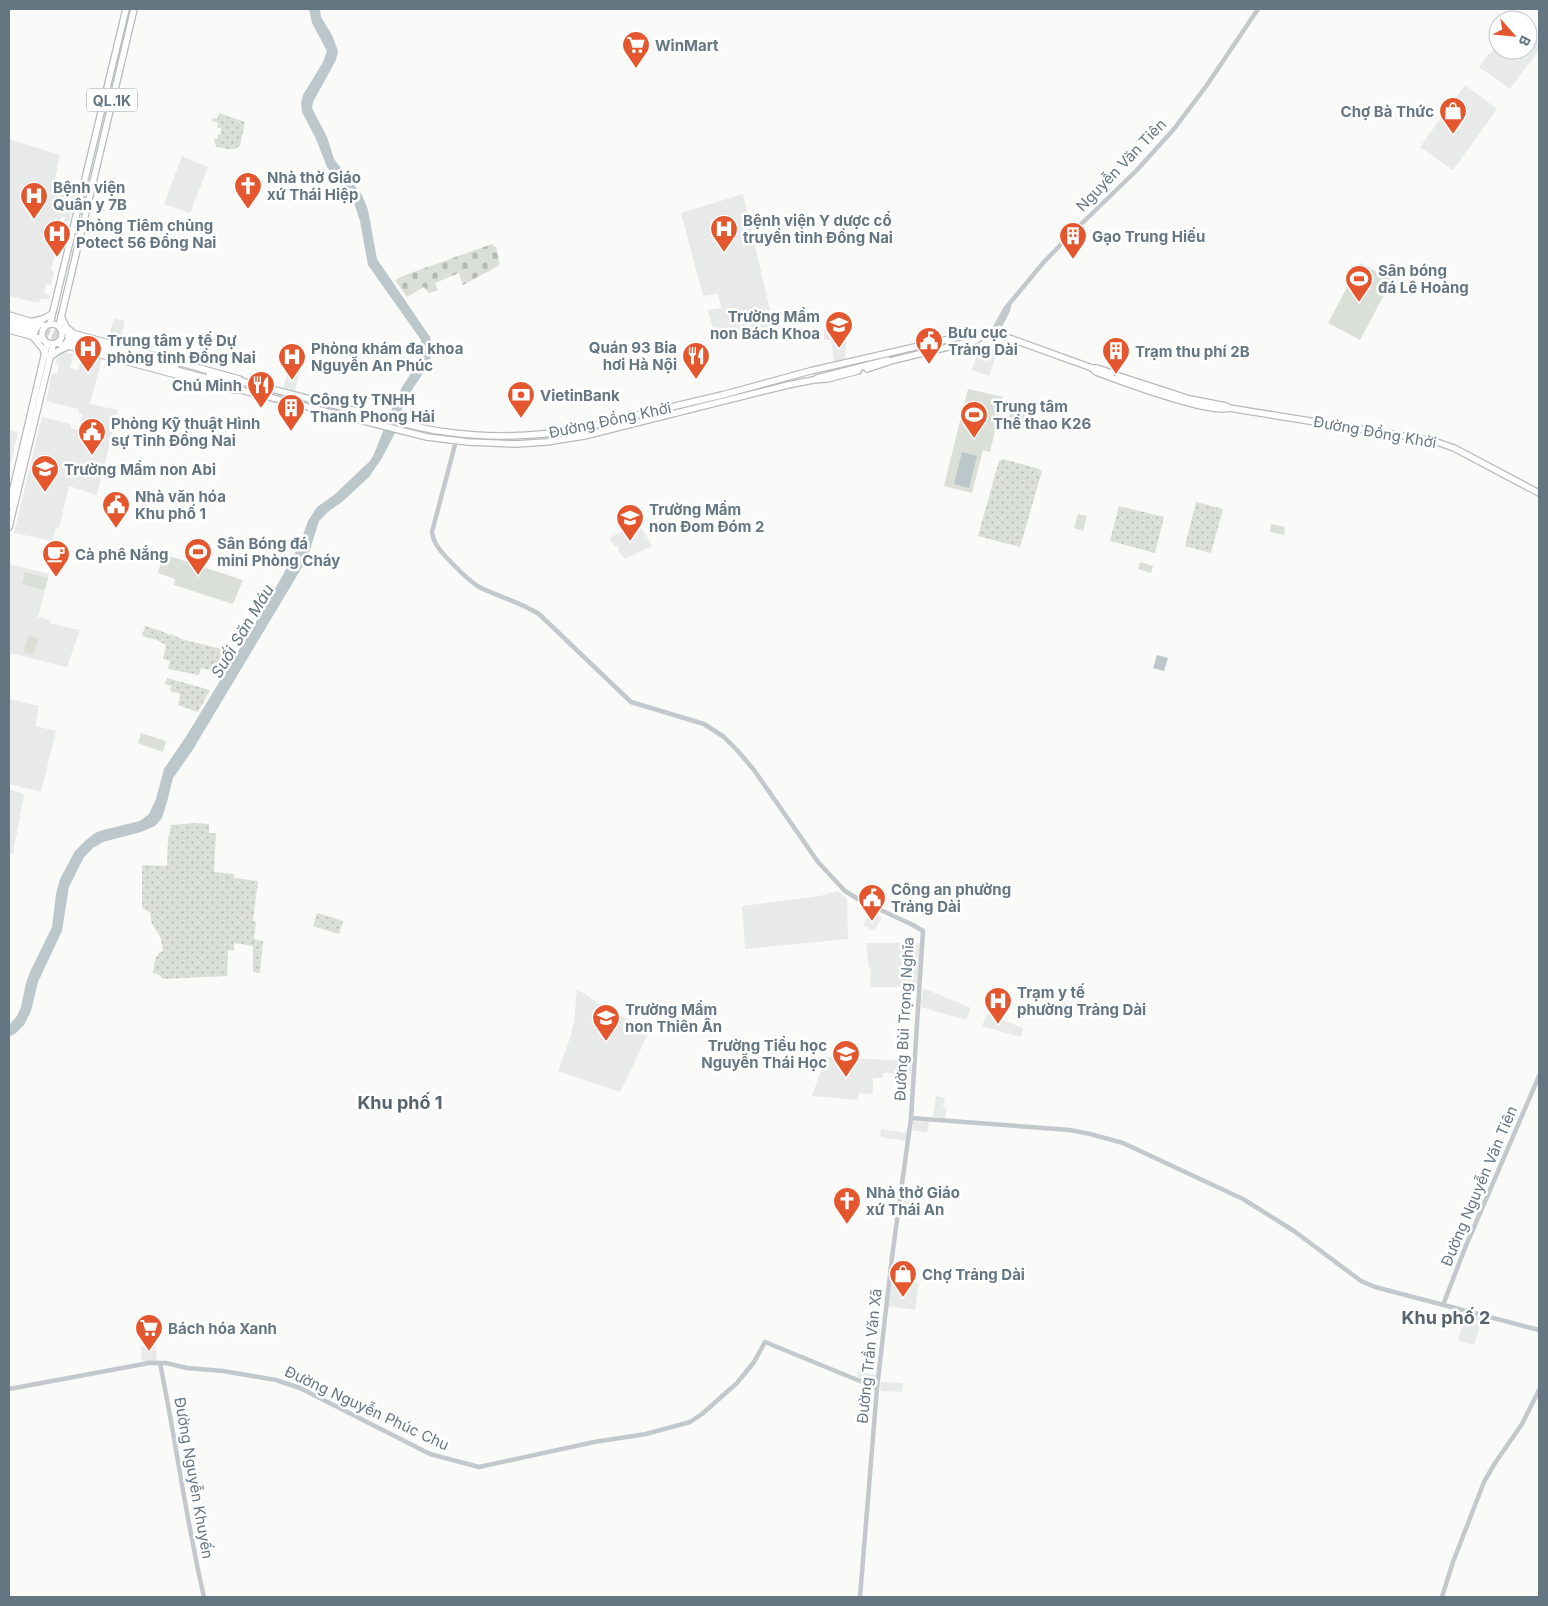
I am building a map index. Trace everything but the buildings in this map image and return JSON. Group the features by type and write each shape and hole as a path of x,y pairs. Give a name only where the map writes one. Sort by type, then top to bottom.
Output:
{"main road":[{"name":"QL.1K","path":"48,325 83,191 126,9"},
{"name":"QL.1K","path":"60,328 61,316 134,9"},
{"path":"83,191 90,192"},
{"path":"31,321 43,319 52,314"},
{"path":"9,315 60,328 70,339"},
{"path":"61,316 70,339"},
{"path":"9,320 35,332 50,343 70,339"},
{"path":"9,325 35,332 47,356 9,506"},
{"path":"9,527 50,343 42,331 48,325"},
{"path":"50,343 62,339 60,328"},
{"path":"9,330 35,332"},
{"path":"976,333 977,340"},
{"name":"Đường Đồng Khởi","path":"70,339 239,383 244,382 285,392 400,423 458,434 516,436 556,433 591,426 722,395 810,371 976,333 983,335"},
{"name":"Đường Đồng Khởi","path":"70,339 236,386 241,390 383,427 456,441 516,444 546,442 584,436 813,380 827,379 856,371 856,373 894,360 977,340 983,335 992,333 1092,368 1111,372"},
{"path":"47,356 58,351 70,339"},
{"name":"Đường Đồng Khởi","path":"813,380 822,375 857,366 894,360"},
{"name":"Đường Đồng Khởi","path":"1092,368 1096,372 1170,397 1218,409 1226,410 1230,408"},
{"name":"Đường Đồng Khởi","path":"1121,376 1190,398 1230,408 1434,441 1454,448 1539,493"},
{"path":"285,392 286,402"},
{"path":"722,395 723,402"},
{"path":"456,441 458,434"}],"street":[{"name":"Nguyễn Văn Tiên","path":"992,333 1004,310 1030,278 1056,249 1142,165 1170,134 1203,91 1258,9"},
{"name":"Nguyễn Văn Tiên","path":"1001,324 1009,306"},
{"name":"Đường Bùi Trọng Nghĩa","path":"456,441 432,532 438,548 455,567 480,588 522,604 539,614 630,702 704,724 724,737 738,750 754,770 818,862 845,891 861,901 923,931 911,1118 1070,1130 1123,1143 1257,1206 1336,1261 1361,1281 1375,1287 1539,1330"},
{"name":"Đường Nguyễn Văn Tiên","path":"1442,1305 1539,1076"},
{"name":"Đường Trần Văn Xã","path":"860,1597 877,1388 892,1256 911,1118"},
{"name":"Đường Nguyễn Phúc Chu","path":"9,1389 140,1364 160,1363 235,1373 276,1380 300,1388 430,1454 479,1466 594,1442 646,1434 690,1422 702,1414 737,1383 754,1362 766,1342 877,1388"},
{"name":"Đường Nguyễn Khuyến","path":"160,1363 204,1597"},
{"path":"1442,1597 1453,1562 1484,1482 1495,1462 1521,1426 1539,1390"}],"shaded area":[{"name":"Suối Săn Máu","path":"309,9 320,9 321,17 332,35 338,51 336,60 313,102 312,108 327,137 334,159 362,195 368,210 377,259 430,337 433,349 429,364 410,393 402,409 396,431 382,458 369,477 319,521 307,559 192,751 173,778 162,818 155,826 141,832 103,842 84,857 69,887 62,931 38,982 31,1011 24,1025 9,1037 9,1025 17,1016 21,1007 30,972 52,927 60,879 75,851 95,833 140,821 149,814 156,799 164,769 187,735 262,612 299,546 308,521 317,507 334,495 370,461 402,387 419,361 422,349 421,340 368,265 360,221 354,203 349,193 327,167 316,139 302,112 301,103 303,95 323,62 327,51 312,23"},
{"path":"1488,54 1488,60 1532,60 1510,89 1479,67"},
{"name":"Chợ Bà Thức","path":"1465,85 1497,109 1453,170 1420,147"},
{"name":"Bệnh viện Quân y 7B","path":"9,139 60,155 55,179 78,185 69,222 64,221 65,217 61,217 54,245 57,246 51,270 54,271 51,285 46,284 44,293 50,295 50,298 49,300 41,298 39,303 9,296"},
{"path":"182,156 208,167 190,213 164,204"},
{"name":"Bệnh viện Y dược cổ truyền tỉnh Đồng Nai","path":"743,194 774,327 716,341 708,310 721,308 718,294 703,296 681,213"},
{"path":"114,318 125,321 119,342 108,339"},
{"path":"847,328 845,361 834,363 831,340 824,340 824,329"},
{"path":"980,345 999,347 989,376 972,370"},
{"path":"63,352 74,354 70,368 78,370 83,353 102,358 90,404 118,410 105,463 120,467 118,473 103,469 97,495 69,486 59,528 56,527 53,541 14,533 42,417 71,424 70,428 85,431 87,422 81,421 83,415 78,413 79,409 46,401 52,373 57,374 59,365 55,364 59,355"},
{"name":"Phòng khám đa khoa Nguyễn An Phúc","path":"290,365 301,368 295,391 283,388"},
{"path":"9,430 18,432 9,471"},
{"path":"962,452 977,456 969,488 954,484"},
{"name":"Trường Mầm non Đom Đóm 2","path":"639,523 652,546 625,559 617,546 615,547 609,538"},
{"path":"9,564 49,574 38,617 50,620 50,623 80,630 67,667 9,653"},
{"path":"1157,655 1168,658 1164,671 1153,668"},
{"path":"9,699 39,706 35,726 56,731 41,792 9,784"},
{"path":"9,789 24,794 13,854 9,853"},
{"path":"838,891 847,899 848,939 745,949 742,906 820,896"},
{"name":"Công an phường Trảng Dài","path":"871,911 882,917 874,931 863,925"},
{"path":"866,943 921,943 917,991 910,991 909,987 870,987 871,968 869,967"},
{"path":"923,988 971,1008 966,1020 921,1007"},
{"name":"Trường Mầm non Thiên Ân","path":"577,989 610,1011 650,1030 620,1092 558,1071 574,1022"},
{"name":"Trạm y tế phường Trảng Dài","path":"987,1014 1023,1028 1021,1037 982,1026"},
{"name":"Trường Tiểu học Nguyễn Thái Học","path":"826,1057 912,1061 911,1074 883,1073 882,1078 873,1078 873,1094 859,1093 858,1100 812,1096"},
{"path":"936,1096 945,1098 943,1107 947,1108 945,1118 933,1117"},
{"path":"913,1121 929,1122 927,1133 912,1130"},
{"path":"881,1129 907,1133 906,1141 880,1137"},
{"path":"903,1199 923,1202 920,1217 901,1214"},
{"name":"Chợ Trảng Dài","path":"892,1279 919,1283 915,1310 889,1306"},
{"path":"1467,1312 1483,1317 1474,1345 1458,1340"},
{"name":"Bách hóa Xanh","path":"155,1344 157,1361 142,1361 141,1346"},
{"path":"858,1371 876,1375 875,1385 857,1377"},
{"path":"881,1382 903,1383 902,1392 880,1391"}],"green space":[{"path":"219,113 245,122 240,146 237,148 216,147 214,138 218,139 218,134 221,134 221,128 217,127 218,123 212,121 213,118 217,119"},
{"path":"492,244 494,247 496,246 500,265 463,285 459,273 435,283 438,290 429,293 424,287 407,297 395,280 405,275"},
{"name":"Sân bóng đá Lê Hoàng","path":"1360,263 1392,280 1360,340 1328,323"},
{"name":"Trung tâm Thể thao K26","path":"968,389 1003,397 990,452 983,450 972,493 944,486"},
{"path":"1011,411 1035,418 1031,430 1007,423"},
{"path":"1003,459 1042,471 1020,547 978,536 999,461"},
{"path":"1196,502 1223,509 1211,553 1185,546"},
{"path":"1119,506 1164,517 1155,553 1110,541"},
{"path":"1078,514 1087,516 1083,531 1074,528"},
{"path":"1271,524 1285,527 1284,535 1270,532"},
{"name":"Sân Bóng đá mini Phòng Cháy","path":"163,554 243,580 233,604 174,585 175,579 158,573"},
{"path":"1140,562 1153,566 1151,573 1138,569"},
{"path":"25,572 48,578 45,590 22,584"},
{"path":"145,626 181,639 233,652 221,673 201,668 199,675 168,669 170,661 163,659 166,645 157,640 142,636"},
{"path":"28,636 38,638 34,654 24,652"},
{"path":"167,678 210,690 198,712 178,705 180,694 170,691 171,686 165,684"},
{"path":"141,733 166,741 163,752 138,743"},
{"path":"209,824 209,833 216,833 214,872 234,874 234,878 258,881 253,921 256,922 254,939 263,941 260,973 253,972 253,946 234,943 234,951 228,950 227,976 163,979 153,973 155,959 163,951 161,939 151,921 151,913 142,908 142,865 167,866 168,840 171,825"},
{"path":"317,913 343,921 339,934 313,926"}],"tunnel":[{"path":"37,328 68,336"},
{"path":"35,332 67,341"}],"place":[{"name":"WinMart","path":"636,69"},
{"name":"Chợ Bà Thức","path":"1453,135"},
{"name":"Nhà thờ Giáo xứ Thái Hiệp","path":"248,210"},
{"name":"Bệnh viện Quân y 7B","path":"34,220"},
{"name":"Bệnh viện Y dược cổ truyền tỉnh Đồng Nai","path":"724,253"},
{"name":"Phòng Tiêm chủng Potect 56 Đồng Nai","path":"57,258"},
{"name":"Gạo Trung Hiếu","path":"1073,260"},
{"name":"Sân bóng đá Lê Hoàng","path":"1359,303"},
{"name":"Trường Mầm non Bách Khoa","path":"839,349"},
{"name":"Bưu cục Trảng Dài","path":"929,365"},
{"name":"Trung tâm y tế Dự phòng tỉnh Đồng Nai","path":"88,373"},
{"name":"Trạm thu phí 2B","path":"1116,375"},
{"name":"Quán 93 Bia hơi Hà Nội","path":"696,380"},
{"name":"Phòng khám đa khoa Nguyễn An Phúc","path":"292,381"},
{"name":"Chú Minh","path":"261,409"},
{"name":"VietinBank","path":"521,419"},
{"name":"Công ty TNHH Thanh Phong Hải","path":"291,432"},
{"name":"Trung tâm Thể thao K26","path":"974,439"},
{"name":"Phòng Kỹ thuật Hình sự Tỉnh Đồng Nai","path":"92,456"},
{"name":"Trường Mầm non Abi","path":"45,493"},
{"name":"Nhà văn hóa Khu phố 1","path":"116,529"},
{"name":"Trường Mầm non Đom Đóm 2","path":"630,542"},
{"name":"Sân Bóng đá mini Phòng Cháy","path":"198,576"},
{"name":"Cà phê Nắng","path":"56,578"},
{"name":"Công an phường Trảng Dài","path":"872,922"},
{"name":"Trạm y tế phường Trảng Dài","path":"998,1025"},
{"name":"Trường Mầm non Thiên Ân","path":"606,1042"},
{"name":"Trường Tiểu học Nguyễn Thái Học","path":"846,1078"},
{"name":"Nhà thờ Giáo xứ Thái An","path":"847,1225"},
{"name":"Chợ Trảng Dài","path":"903,1298"},
{"name":"Bách hóa Xanh","path":"149,1352"}],"district":[{"name":"Khu phố 1","path":"400,1102"},
{"name":"Khu phố 2","path":"1446,1317"}]}
